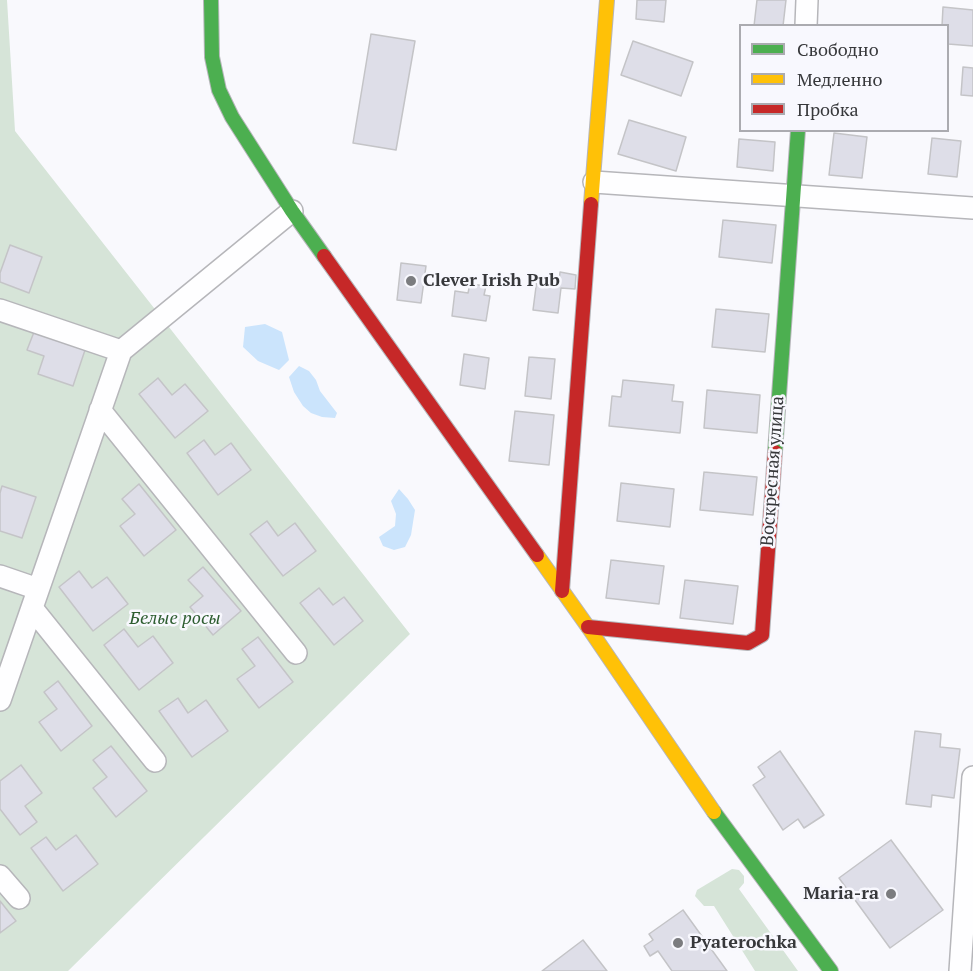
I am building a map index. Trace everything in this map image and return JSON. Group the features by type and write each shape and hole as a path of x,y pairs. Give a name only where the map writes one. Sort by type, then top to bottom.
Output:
{"street":[{"path":"211,0 212,57 219,90 232,117 292,212 588,627 730,836 831,971"},
{"path":"562,591 607,0"},
{"path":"806,24 807,0"},
{"name":"Воскресная улица","path":"588,627 748,643 762,635 798,132"},
{"path":"594,182 973,208"},
{"path":"0,700 121,351 292,212"},
{"path":"0,310 121,351"},
{"path":"100,410 296,653"},
{"path":"0,576 35,599 155,761"},
{"path":"960,971 973,777"},
{"path":"0,876 19,898"}],"green space":[{"name":"Белые росы","path":"0,0 7,0 15,131 410,634 68,971 0,971"},
{"path":"732,869 739,870 744,876 744,883 739,889 798,971 755,971 714,906 704,906 695,896 697,890"}],"water":[{"path":"265,324 282,332 289,360 279,370 258,361 243,347 245,327"},
{"path":"299,366 309,371 316,380 320,391 337,413 335,418 311,413 303,406 294,392 289,377"},
{"path":"399,489 415,510 411,535 405,547 394,550 383,546 379,537 395,526 396,514 391,501"}],"building":[{"path":"637,0 666,0 664,22 636,19"},
{"path":"757,0 786,0 783,24 754,24"},
{"path":"943,7 973,10 973,46 949,44 949,24 942,24"},
{"path":"371,34 415,41 396,150 353,143"},
{"path":"633,41 693,62 681,96 621,75"},
{"path":"963,67 973,68 973,96 961,95"},
{"path":"629,120 686,137 676,171 618,154"},
{"path":"834,133 867,137 862,178 829,175"},
{"path":"932,138 961,141 957,177 928,174"},
{"path":"739,139 775,142 773,171 737,167"},
{"path":"723,220 776,225 772,263 719,257"},
{"path":"10,245 42,257 29,293 0,282 0,273"},
{"path":"401,263 426,266 421,303 397,300"},
{"path":"560,272 576,275 575,289 561,288 558,313 533,310 537,279 559,282"},
{"path":"470,284 486,286 484,295 490,296 486,321 452,316 455,291 468,293"},
{"path":"716,309 769,314 765,352 712,347"},
{"path":"34,332 85,350 73,386 38,374 44,356 27,350"},
{"path":"464,354 489,358 485,389 460,385"},
{"path":"529,357 555,359 551,399 525,396"},
{"path":"158,378 172,395 185,384 208,411 175,438 139,394"},
{"path":"623,380 674,385 672,401 683,402 680,433 609,426 612,396 621,397"},
{"path":"707,390 760,395 757,433 704,428"},
{"path":"515,411 554,415 549,465 509,461"},
{"path":"204,440 215,455 231,443 251,470 218,495 187,453"},
{"path":"704,472 757,477 753,515 700,510"},
{"path":"621,483 674,489 670,527 617,521"},
{"path":"139,484 176,530 144,556 120,526 135,514 122,499"},
{"path":"2,486 36,497 22,538 0,531"},
{"path":"267,521 278,536 295,523 316,551 283,576 250,534"},
{"path":"611,560 664,566 659,604 606,598"},
{"path":"203,567 241,611 213,635 190,607 203,596 188,580"},
{"path":"79,571 92,588 107,577 128,604 93,631 59,587"},
{"path":"685,580 738,586 733,624 680,618"},
{"path":"319,588 333,605 344,597 363,621 334,645 300,603"},
{"path":"124,629 138,647 153,636 173,663 139,690 104,645"},
{"path":"258,637 293,682 259,708 237,679 255,666 242,649"},
{"path":"58,681 92,726 61,751 39,722 57,709 44,692"},
{"path":"178,698 188,713 206,700 228,731 192,757 159,711"},
{"path":"915,731 941,734 940,747 960,749 954,798 932,795 931,807 906,804"},
{"path":"111,746 147,791 116,817 93,788 107,777 93,760"},
{"path":"780,751 824,815 804,828 798,819 783,830 753,785 765,777 758,767"},
{"path":"21,765 42,793 25,806 37,822 20,835 0,809 0,781"},
{"path":"76,835 98,864 63,891 31,848 46,837 56,850"},
{"name":"Maria-ra","path":"891,840 943,910 890,948 839,878"},
{"path":"0,901 16,921 0,933"},
{"name":"Pyaterochka","path":"683,910 727,971 672,971 658,951 650,956 644,946 653,940 649,934"},
{"path":"583,940 607,971 542,971"}],"traffic: fast":[{"path":"211,0 212,57 219,90 232,117 292,211 324,256"},
{"path":"775,452 798,132"},
{"path":"714,812 831,971"}],"traffic: slow":[{"path":"591,204 607,0"},
{"path":"537,555 714,812"}],"traffic: jam":[{"path":"562,591 591,204"},
{"path":"324,256 537,555"},
{"path":"588,627 748,643 762,635 775,452"}],"place":[{"name":"Clever Irish Pub","path":"411,281"},
{"name":"Maria-ra","path":"891,894"},
{"name":"Pyaterochka","path":"678,943"}]}
